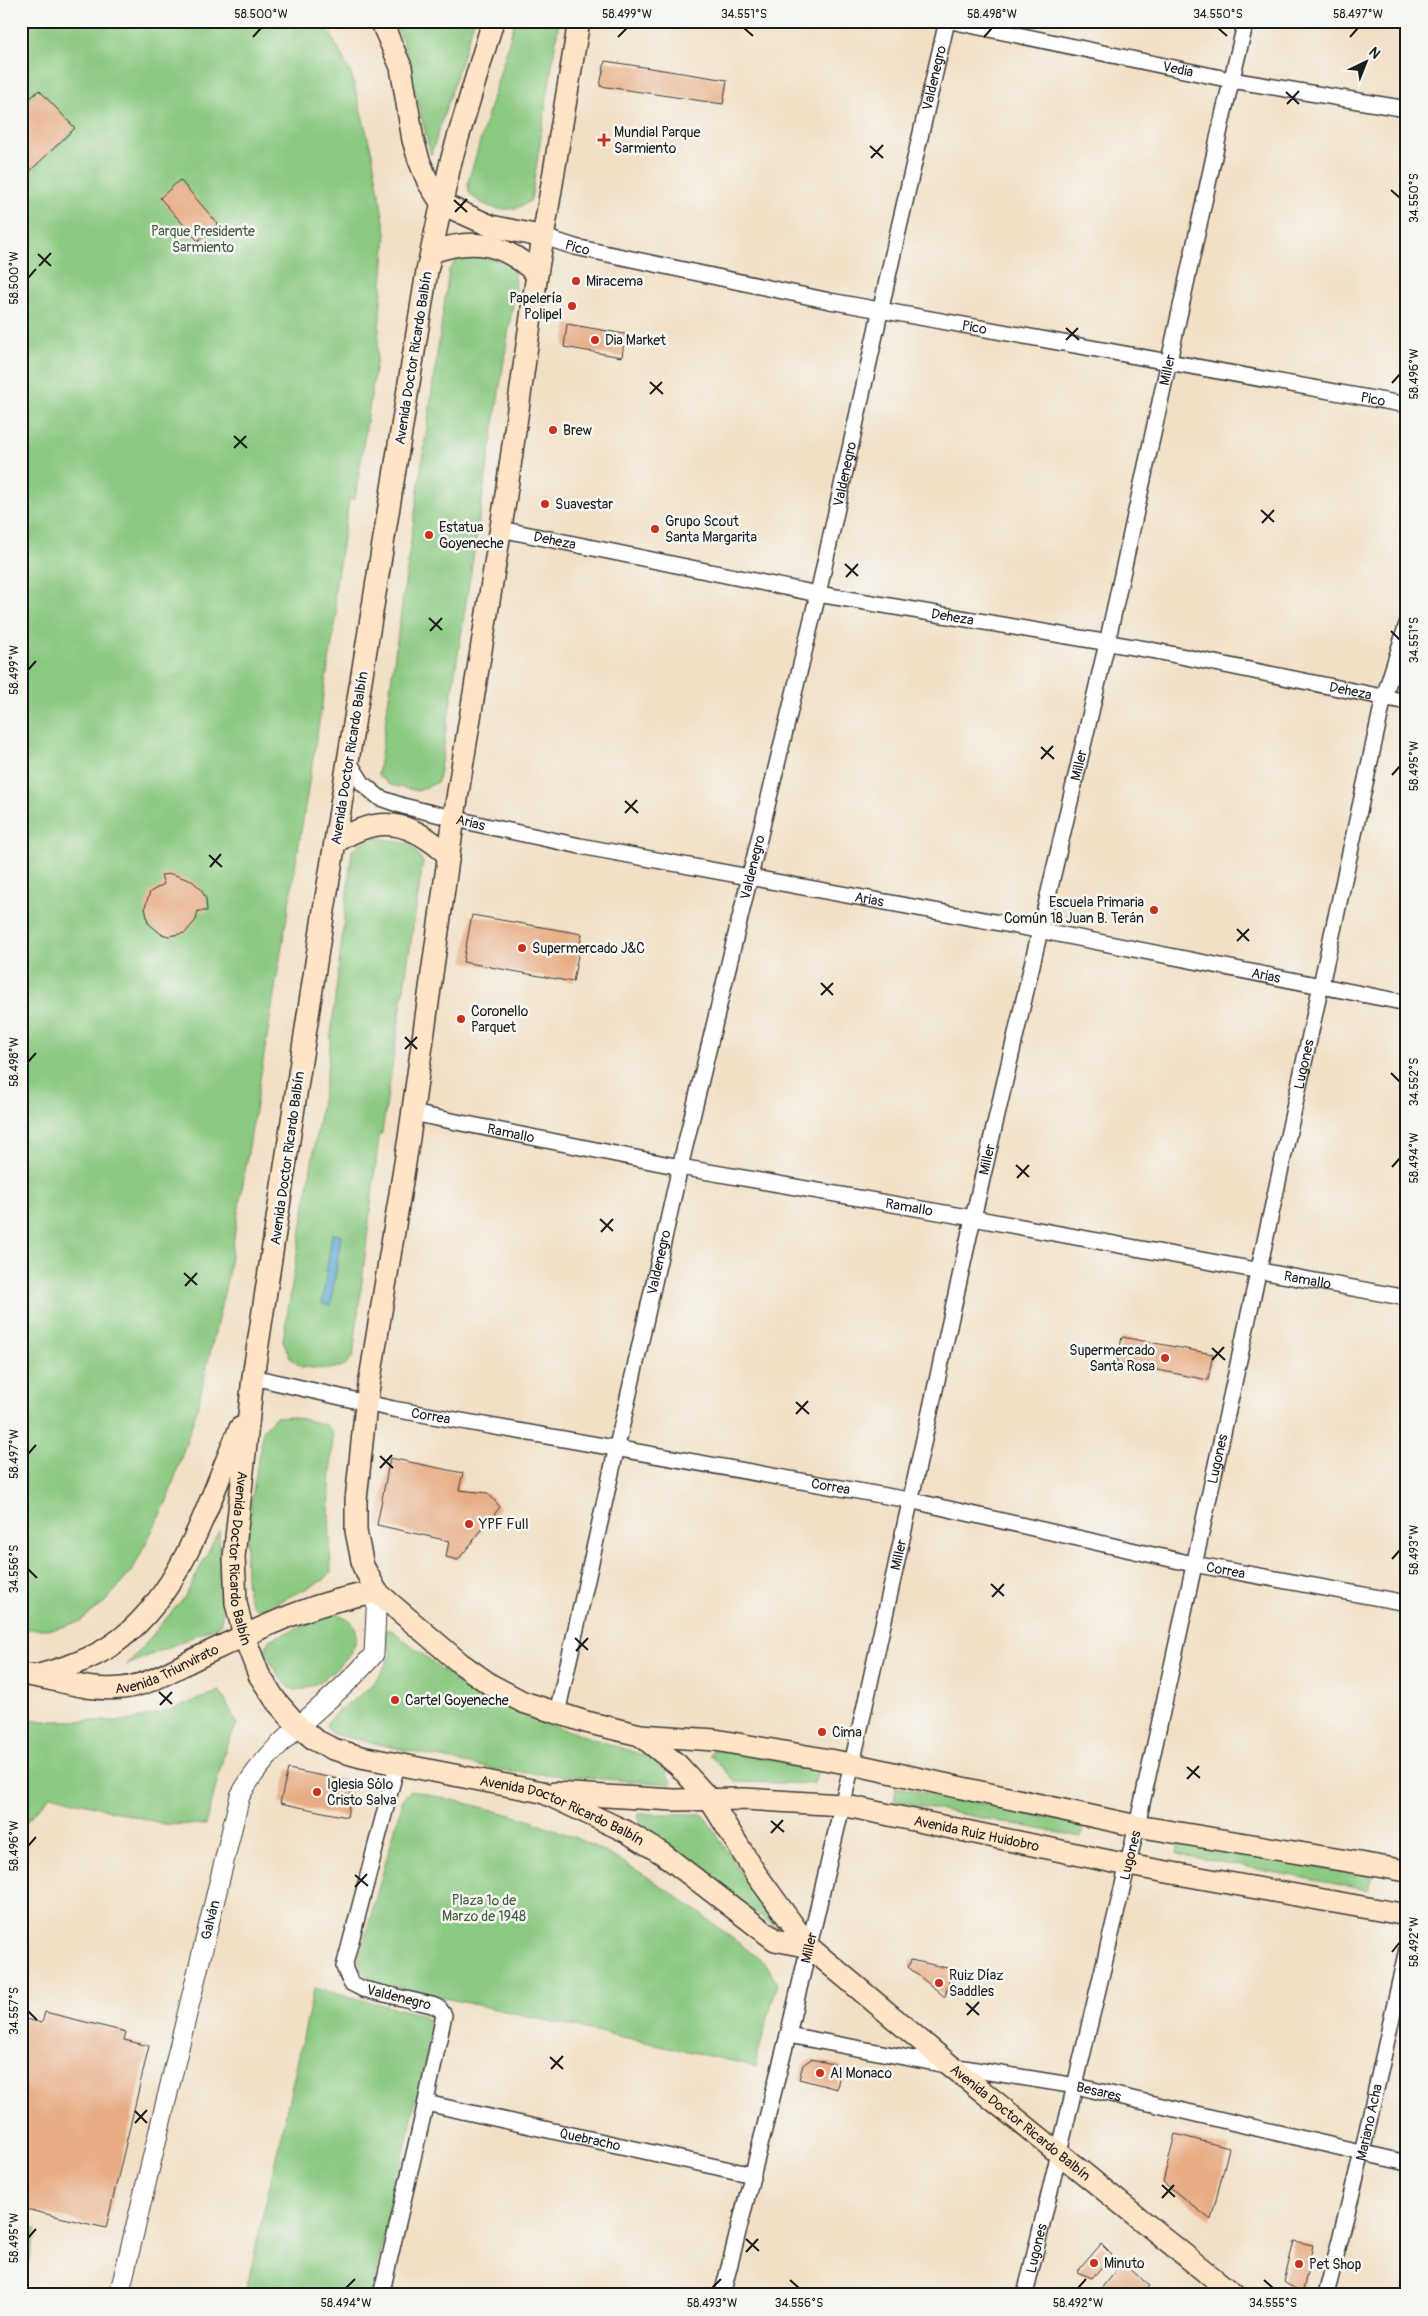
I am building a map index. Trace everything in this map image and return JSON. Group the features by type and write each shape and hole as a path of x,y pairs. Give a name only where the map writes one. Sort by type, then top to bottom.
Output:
{"main road":[{"path":"381,21 401,67 413,140 419,160 428,182 442,204 491,226 544,237"},
{"name":"Avenida Doctor Ricardo Balbín","path":"494,21 462,123 432,252 335,843 248,1410 234,1572 236,1603 244,1636 259,1675 276,1701 298,1726 315,1740 333,1749 397,1765 542,1792 627,1832 663,1854 775,1940 809,1947"},
{"path":"579,21 537,274 500,528 454,817 412,1113 366,1404 358,1468 356,1531 363,1566 377,1592 460,1663 491,1685 523,1702 557,1714 640,1735 715,1740 852,1764 1137,1826 1407,1871"},
{"path":"432,252 450,246 469,243 488,245 506,251 523,261 537,274"},
{"path":"335,843 360,829 374,824 395,825 416,830 449,856"},
{"name":"Avenida Triunvirato","path":"29,1675 91,1657 113,1644 154,1605 175,1575 187,1551 248,1410"},
{"name":"Avenida Triunvirato","path":"29,1675 93,1690 124,1688 162,1676 244,1636 319,1603 377,1592"},
{"name":"Avenida Doctor Ricardo Balbín","path":"640,1735 678,1765 710,1800 756,1874 809,1947 951,2066 1234,2295"},
{"name":"Avenida Ruiz Huidobro","path":"542,1792 674,1800 744,1799 842,1804 1128,1865 1407,1915"}],"street":[{"name":"Valdenegro","path":"557,1714 680,1167 818,594 896,240 947,21"},
{"name":"Vedia","path":"951,21 1231,80 1407,108"},
{"name":"Miller","path":"722,2295 788,2035 852,1764 909,1500 1038,930 1107,642 1231,80 1246,21"},
{"name":"Pico","path":"544,237 575,247 882,310 1407,405"},
{"name":"Deheza","path":"500,528 818,594 1107,642 1407,702"},
{"name":"Lugones","path":"1025,2295 1137,1826 1384,697 1407,624"},
{"name":"Arias","path":"349,762 363,784 380,798 403,806 486,826 580,846 1038,930 1407,1003"},
{"name":"Ramallo","path":"412,1113 680,1167 973,1218 1407,1298"},
{"name":"Correa","path":"253,1377 366,1404 909,1500 1193,1564 1407,1603"},
{"name":"Galván","path":"119,2295 240,1796 250,1777 266,1756 344,1687 374,1654 377,1592"},
{"name":"Valdenegro","path":"382,2295 444,2015 439,2008 432,2005 363,1989 351,1983 344,1967 397,1765"},
{"name":"Mariano Acha","path":"1326,2295 1362,2153 1407,1949"},
{"name":"Besares","path":"788,2035 951,2066 1076,2086 1407,2163"},
{"name":"Quebracho","path":"426,2103 753,2175"}],"green space":[{"name":"Parque Presidente Sarmiento","path":"21,21 319,21 330,33 351,74 372,153 386,233 377,357 355,499 349,500 334,596 337,613 227,1280 197,1409 167,1501 132,1571 105,1602 79,1622 54,1629 21,1629"},
{"path":"391,21 474,21 431,155 402,39"},
{"path":"515,21 559,21 531,200 515,208 498,209 475,199 469,193 468,183"},
{"path":"471,255 503,261 513,265 516,284 438,782 418,791 390,785 378,775 449,270 458,258"},
{"path":"369,836 411,844 423,862 382,1133 379,1137 353,1357 344,1366 328,1369 301,1367 290,1358 283,1340 327,1070 352,850"},
{"path":"291,1416 326,1425 333,1434 329,1510 331,1572 324,1580 263,1609 254,1608 248,1594 246,1550 252,1495 263,1430 275,1417"},
{"path":"219,1531 223,1612 220,1625 127,1665 186,1595"},
{"path":"334,1613 351,1621 356,1633 354,1646 345,1660 318,1682 305,1689 295,1690 290,1688 277,1674 265,1651 269,1640"},
{"path":"387,1629 393,1631 454,1679 529,1718 649,1757 666,1772 672,1784 502,1771 332,1734 326,1725 332,1717 367,1689 385,1667 391,1653 385,1636"},
{"path":"220,1691 237,1724 225,1750 206,1825 164,1824 51,1795 21,1828 21,1717 44,1721 128,1721 168,1711"},
{"path":"713,1749 818,1769 814,1784 736,1782 710,1755"},
{"path":"896,1787 1084,1824 1081,1837 894,1801"},
{"name":"Plaza 1º de Marzo de 1948","path":"411,1790 537,1823 604,1851 676,1896 767,1965 777,1983 755,2066 372,1982 361,1971 359,1959 403,1799"},
{"path":"638,1814 703,1814 777,1929 640,1823"},
{"path":"1179,1841 1372,1877 1368,1890 1177,1854"},
{"path":"314,1988 423,2015 431,2023 430,2040 371,2295 245,2295"},
{"path":"21,2225 37,2229 21,2288"}],"water":[{"path":"332,1234 341,1235 331,1305 322,1304"}],"building":[{"path":"605,61 727,80 723,104 600,86"},
{"path":"39,90 75,128 29,172 21,164 21,107"},
{"path":"180,180 218,224 198,241 160,198"},
{"name":"Dia Market","path":"567,324 625,334 622,357 564,347"},
{"path":"172,874 192,881 201,889 206,899 207,911 198,911 196,920 185,933 169,936 161,934 148,923 145,907 150,892 164,884 161,875"},
{"name":"Supermercado J&C","path":"472,915 582,934 573,982 463,962"},
{"name":"Supermercado Santa Rosa","path":"1122,1337 1213,1354 1208,1380 1117,1362"},
{"path":"390,1458 463,1473 459,1490 488,1493 500,1507 458,1560 446,1557 449,1541 377,1525"},
{"name":"Iglesia Sólo Cristo Salva","path":"288,1769 353,1782 347,1817 280,1803"},
{"name":"Ruiz Díaz Saddles","path":"911,1960 952,1969 945,1997 908,1967"},
{"path":"45,2012 126,2032 124,2040 149,2046 106,2228 21,2208 21,2018 42,2023"},
{"name":"Al Monaco","path":"811,2059 841,2066 837,2089 799,2079 803,2065"},
{"path":"1175,2134 1229,2148 1211,2220 1163,2182"},
{"name":"Pet Shop","path":"1294,2241 1313,2245 1302,2295 1284,2282"},
{"name":"Minuto","path":"1101,2244 1112,2255 1092,2278 1077,2272"},
{"path":"1122,2262 1150,2286 1142,2295 1096,2295"},
{"path":"1402,2286 1407,2288 1407,2295 1399,2295"}],"place":[{"name":"Mundial Parque Sarmiento","path":"604,140"},
{"name":"Miracema","path":"576,281"},
{"name":"Papelería Polipel","path":"572,306"},
{"name":"Dia Market","path":"595,340"},
{"name":"Brew","path":"553,430"},
{"name":"Suavestar","path":"545,504"},
{"name":"Grupo Scout Santa Margarita","path":"655,529"},
{"name":"Estatua Goyeneche","path":"429,535"},
{"name":"Escuela Primaria Común 18 Juan B. Terán","path":"1154,910"},
{"name":"Supermercado J&C","path":"522,948"},
{"name":"Coronello Parquet","path":"461,1019"},
{"name":"Supermercado Santa Rosa","path":"1165,1358"},
{"name":"YPF Full","path":"469,1524"},
{"name":"Cartel Goyeneche","path":"395,1700"},
{"name":"Cima","path":"822,1732"},
{"name":"Iglesia Sólo Cristo Salva","path":"317,1792"},
{"name":"Ruiz Díaz Saddles","path":"939,1983"},
{"name":"Al Monaco","path":"820,2073"},
{"name":"Minuto","path":"1094,2263"},
{"name":"Pet Shop","path":"1299,2264"}]}
